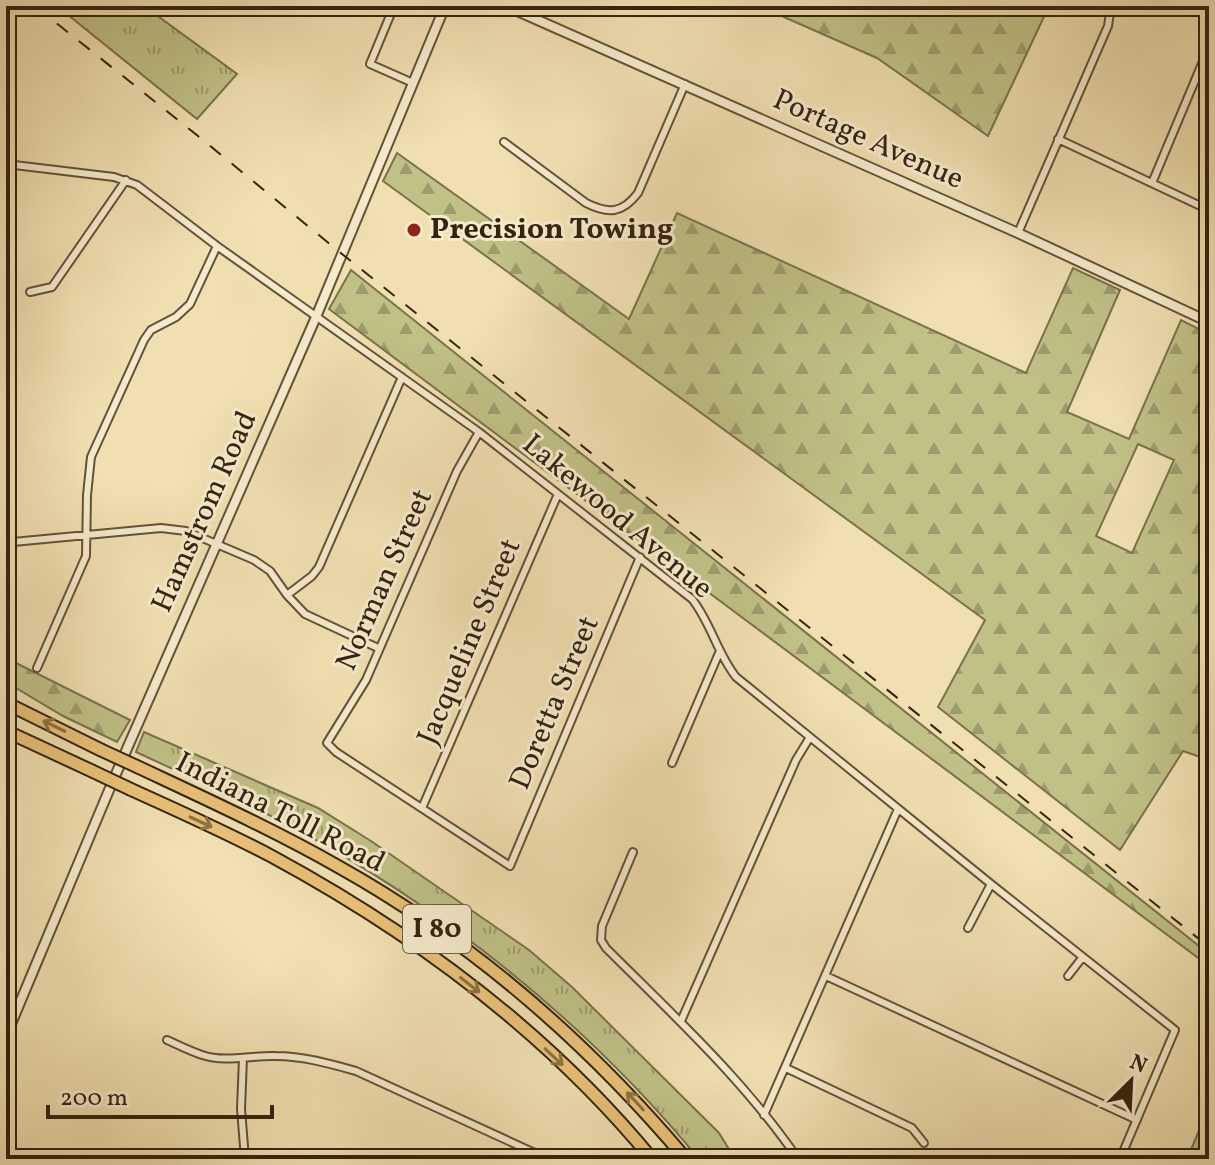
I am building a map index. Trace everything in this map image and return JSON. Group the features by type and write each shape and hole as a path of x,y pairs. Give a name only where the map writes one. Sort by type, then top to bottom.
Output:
{"highway":[{"name":"Indiana Toll Road","path":"6,703 283,836 408,909 469,951 552,1019 590,1054 686,1159"},
{"name":"Indiana Toll Road","path":"6,731 272,857 329,889 417,946 496,1005 538,1043 608,1110 652,1159"}],"street":[{"path":"394,6 370,64 413,83"},
{"name":"Hamstrom Road","path":"6,1036 112,783 316,317 445,6"},
{"name":"Portage Avenue","path":"506,6 1018,233 1209,322"},
{"path":"1018,233 1108,26 1111,6"},
{"path":"1152,183 1209,47"},
{"path":"1196,78 1209,84"},
{"path":"504,142 586,203 611,211 622,208 638,193 685,84"},
{"path":"1058,139 1209,210"},
{"name":"Lakewood Avenue","path":"6,164 126,180 137,185 217,246 479,432 692,599 703,613 719,653 736,677 1175,1030 1137,1120"},
{"path":"30,292 52,287 126,180"},
{"path":"37,668 86,556 91,457 144,340 151,330 176,317 190,304 217,246"},
{"path":"287,595 319,567 402,377"},
{"name":"Norman Street","path":"422,808 327,743 366,680 457,471 479,432"},
{"name":"Jacqueline Street","path":"422,808 558,494"},
{"path":"6,540 13,542 161,528 186,531 262,565 305,614 378,648"},
{"name":"Doretta Street","path":"422,808 510,866 640,557"},
{"path":"672,763 719,653"},
{"path":"681,1021 796,760 810,737"},
{"path":"764,1115 898,809"},
{"path":"633,852 602,926 601,940 707,1049 798,1159"},
{"path":"968,928 991,884"},
{"path":"1068,976 1082,958"},
{"path":"826,976 1137,1120 1120,1159"},
{"path":"167,1040 201,1055 223,1058 279,1056 356,1071 537,1154 540,1159"},
{"path":"243,1058 241,1109 245,1159"},
{"path":"786,1068 912,1128 924,1143"}],"green space":[{"path":"57,6 144,6 237,74 197,119"},
{"path":"759,6 1049,6 988,136 877,58"},
{"path":"397,153 629,319 677,213 1026,373 1073,268 1120,290 1067,412 1129,439 1181,320 1209,334 1209,691 1202,706 1209,709 1209,760 1183,751 1120,850 938,707 985,620 383,181","holes":["1138,444 1174,460 1132,553 1096,536"]},
{"path":"351,270 1209,954 1209,966 329,309"},
{"path":"6,658 130,720 117,742 63,716 6,682"},
{"path":"144,732 318,808 529,950 572,987 719,1133 735,1159 699,1159 655,1108 560,1014 455,930 343,856 285,823 136,752"},
{"path":"1209,1107 1209,1159 1187,1159"}],"railway":[{"path":"35,6 1209,947"}],"place":[{"name":"Precision Towing","path":"414,230"}]}
